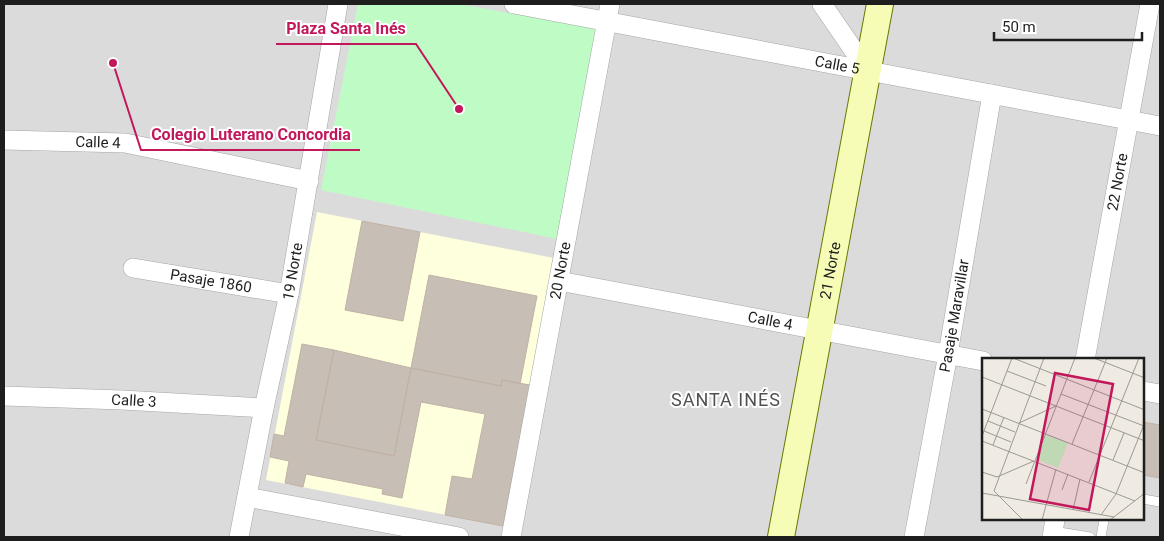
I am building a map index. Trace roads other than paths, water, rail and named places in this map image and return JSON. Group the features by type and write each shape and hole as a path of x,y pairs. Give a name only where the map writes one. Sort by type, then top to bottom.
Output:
{"street":[{"name":"19 Norte","path":"239,537 264,408 289,294 338,4"},
{"name":"Calle 5","path":"514,4 609,12 868,71 1160,126"},
{"path":"822,4 868,71"},
{"name":"21 Norte","path":"781,537 880,4"},
{"name":"22 Norte","path":"1085,358 1150,4"},
{"name":"20 Norte","path":"511,537 609,12"},
{"name":"Pasaje Maravillar","path":"914,537 948,354 992,94"},
{"name":"Calle 4","path":"4,140 124,144 309,181"},
{"name":"Pasaje 1860","path":"133,268 289,294"},
{"name":"Calle 4","path":"559,281 982,361"},
{"path":"1144,391 1160,394"},
{"name":"Calle 3","path":"4,396 264,408"},
{"path":"248,497 459,537"}],"lane":[{"path":"1144,499 1160,502"},
{"path":"1101,537 1104,521"},
{"path":"1054,529 1090,537"}],"place":[{"name":"Colegio Luterano Concordia","path":"113,63"},
{"name":"Plaza Santa Inés","path":"459,109"}],"district":[{"name":"SANTA INÉS","path":"726,399"}]}
